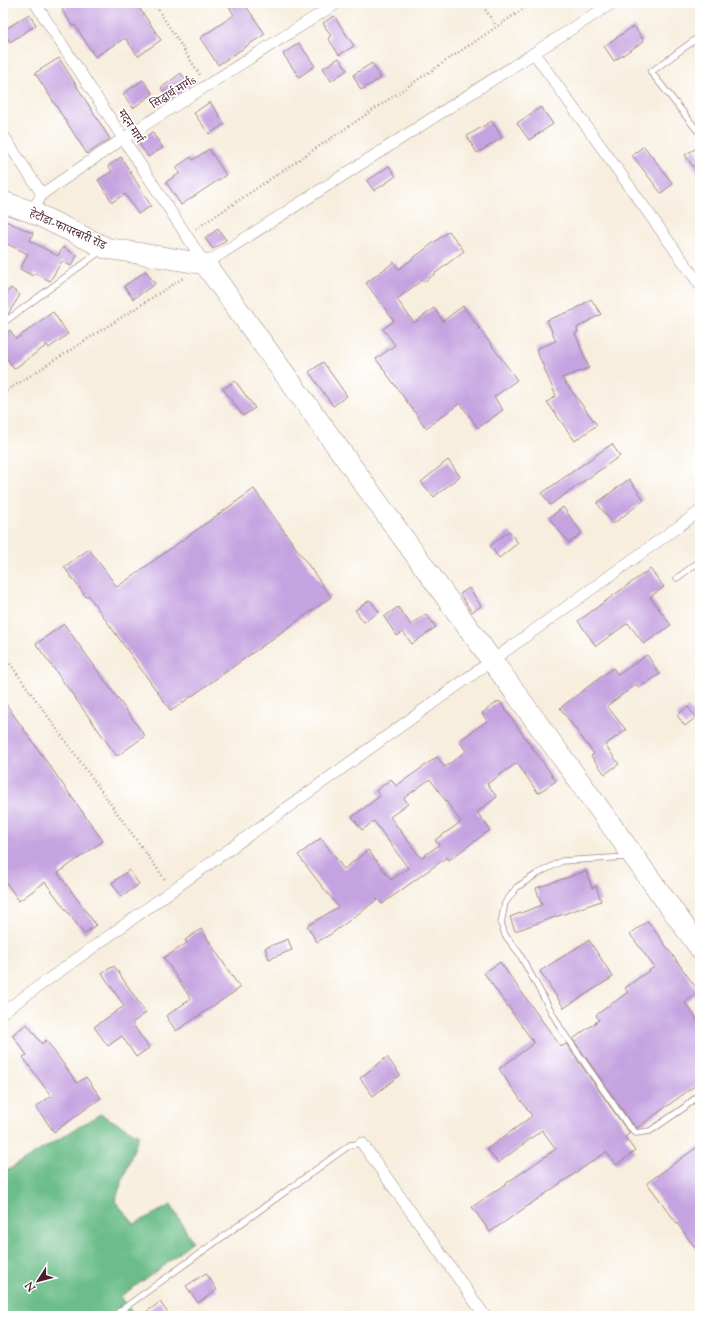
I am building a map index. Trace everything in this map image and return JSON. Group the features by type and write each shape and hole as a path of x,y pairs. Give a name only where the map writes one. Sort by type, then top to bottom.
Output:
{"highway":[{"name":"हेटौडा-फापरबारी रोड","path":"3,202 32,212 106,248 205,264"},
{"path":"205,264 700,948"}],"street":[{"name":"मदन मार्ग","path":"35,3 205,264"},
{"name":"सिद्धार्थ मार्गs","path":"32,212 42,194 124,138 337,3"},
{"path":"205,264 612,3"},
{"path":"534,53 700,285"},
{"path":"3,135 42,194"},
{"path":"3,1012 700,511"},
{"path":"362,1143 485,1316"}],"lane":[{"path":"697,130 651,72 700,36"},
{"path":"3,323 106,248"},
{"path":"677,578 700,561"},
{"path":"634,856 562,861 556,864 517,887 505,903 501,923 505,935 520,953 569,1042 627,1124 636,1133 650,1131 700,1094"},
{"path":"113,1316 350,1145 362,1143"}],"path":[{"path":"154,3 207,86"},
{"path":"481,3 496,26"},
{"path":"187,235 532,3"},
{"path":"3,393 205,264"},
{"path":"3,654 172,890"}],"green space":[{"path":"100,1114 139,1135 115,1201 134,1224 171,1205 192,1241 164,1266 121,1296 134,1316 3,1316 3,1173"}],"building":[{"path":"73,3 136,3 161,40 138,56 125,38 95,57 75,25 73,26 62,10"},
{"path":"227,3 244,3 265,34 218,65 200,38 234,15"},
{"path":"29,14 36,25 10,42 3,31"},
{"path":"334,16 354,46 339,55 328,38 331,36 323,23"},
{"path":"634,26 644,41 614,61 604,46"},
{"path":"299,43 315,66 299,77 283,54"},
{"path":"59,58 110,139 87,154 35,73"},
{"path":"339,58 347,70 331,81 323,68"},
{"path":"372,63 381,78 361,90 353,75"},
{"path":"181,73 190,87 170,100 161,88"},
{"path":"143,80 153,94 133,108 123,94"},
{"path":"210,102 225,124 209,134 194,113"},
{"path":"541,107 553,124 529,140 517,123"},
{"path":"492,121 502,138 477,153 467,136"},
{"path":"152,132 163,148 148,157 138,142"},
{"path":"644,146 673,184 661,193 632,155"},
{"path":"209,149 226,175 181,205 166,182 180,173 176,167 191,157 193,160"},
{"path":"695,149 700,156 700,176 685,155"},
{"path":"121,157 151,206 138,214 125,194 112,202 98,180 112,171 108,166"},
{"path":"389,166 396,176 374,191 367,181"},
{"path":"3,220 33,233 30,241 58,256 63,247 77,256 71,266 62,261 50,281 35,273 33,276 20,269 28,254 3,242"},
{"path":"218,229 226,240 213,249 205,238"},
{"path":"449,231 464,251 424,282 422,280 397,299 414,323 434,308 443,321 463,306 517,380 494,397 503,410 478,428 460,403 426,428 376,359 395,345 383,329 394,321 366,283 394,262 399,269"},
{"path":"146,271 155,284 133,299 124,286"},
{"path":"11,288 20,295 8,314 3,318 3,297"},
{"path":"591,299 601,314 577,328 578,332 575,333 589,368 562,378 597,425 575,441 547,402 556,396 536,349 556,341 547,320 574,310"},
{"path":"53,312 68,334 49,348 47,345 14,369 3,353 3,335 10,330 16,339"},
{"path":"323,362 347,396 333,406 309,372"},
{"path":"235,381 255,408 243,416 223,389"},
{"path":"612,444 620,456 550,505 542,493"},
{"path":"448,460 460,476 434,497 421,482"},
{"path":"629,479 644,500 613,524 597,503"},
{"path":"254,489 331,597 171,711 88,595 86,597 64,567 89,549 117,587"},
{"path":"563,507 582,533 569,543 549,518"},
{"path":"509,531 518,543 499,558 490,546"},
{"path":"650,569 664,587 650,597 671,625 644,644 628,623 596,646 578,621"},
{"path":"469,588 481,606 472,612 460,594"},
{"path":"370,600 379,612 364,622 355,610"},
{"path":"398,607 411,625 426,614 436,627 412,644 403,632 397,636 384,617"},
{"path":"64,624 145,736 117,756 36,644"},
{"path":"647,655 660,674 639,688 637,684 607,706 626,730 605,745 619,764 605,774 591,756 594,754 560,708 613,668 618,675"},
{"path":"3,700 103,841 58,873 96,925 84,934 45,882 19,901 3,878"},
{"path":"499,701 556,781 538,793 517,763 487,784 497,797 477,812 490,830 449,860 447,857 382,904 378,899 331,934 317,942 307,926 338,907 298,855 321,838 344,869 368,850 391,880 408,868 374,821 362,830 352,817 380,796 376,791 391,779 396,786 437,757 445,767 466,751 459,741 487,721 482,713","holes":["430,779 461,822 435,840 439,845 421,858 390,817 408,804 404,798"]},
{"path":"688,707 696,717 685,726 677,715"},
{"path":"129,870 139,884 122,897 112,883"},
{"path":"586,871 592,888 596,886 601,901 515,931 510,917 542,905 536,888"},
{"path":"648,921 699,992 685,1002 700,1023 700,1082 637,1128 630,1121 573,1039 599,1020 596,1015 628,992 625,988 654,967 630,934"},
{"path":"201,929 240,988 176,1031 166,1016 191,999 164,958 187,943 185,940"},
{"path":"288,939 292,950 269,959 265,948"},
{"path":"589,940 613,977 564,1008 540,971"},
{"path":"500,962 561,1047 566,1044 630,1133 625,1137 635,1151 616,1165 606,1152 490,1232 472,1207 556,1149 542,1130 498,1163 487,1149 532,1116 499,1069 534,1043 484,973"},
{"path":"114,966 146,1013 132,1023 149,1048 136,1057 122,1036 108,1046 94,1027 124,1006 102,973"},
{"path":"27,1024 42,1044 46,1040 77,1083 86,1077 101,1098 54,1132 36,1107 51,1096 23,1057 27,1055 12,1035"},
{"path":"387,1057 400,1075 373,1096 360,1078"},
{"path":"700,1145 700,1254 647,1183"},
{"path":"206,1273 217,1290 198,1303 186,1286"},
{"path":"160,1302 170,1316 141,1316"}]}
